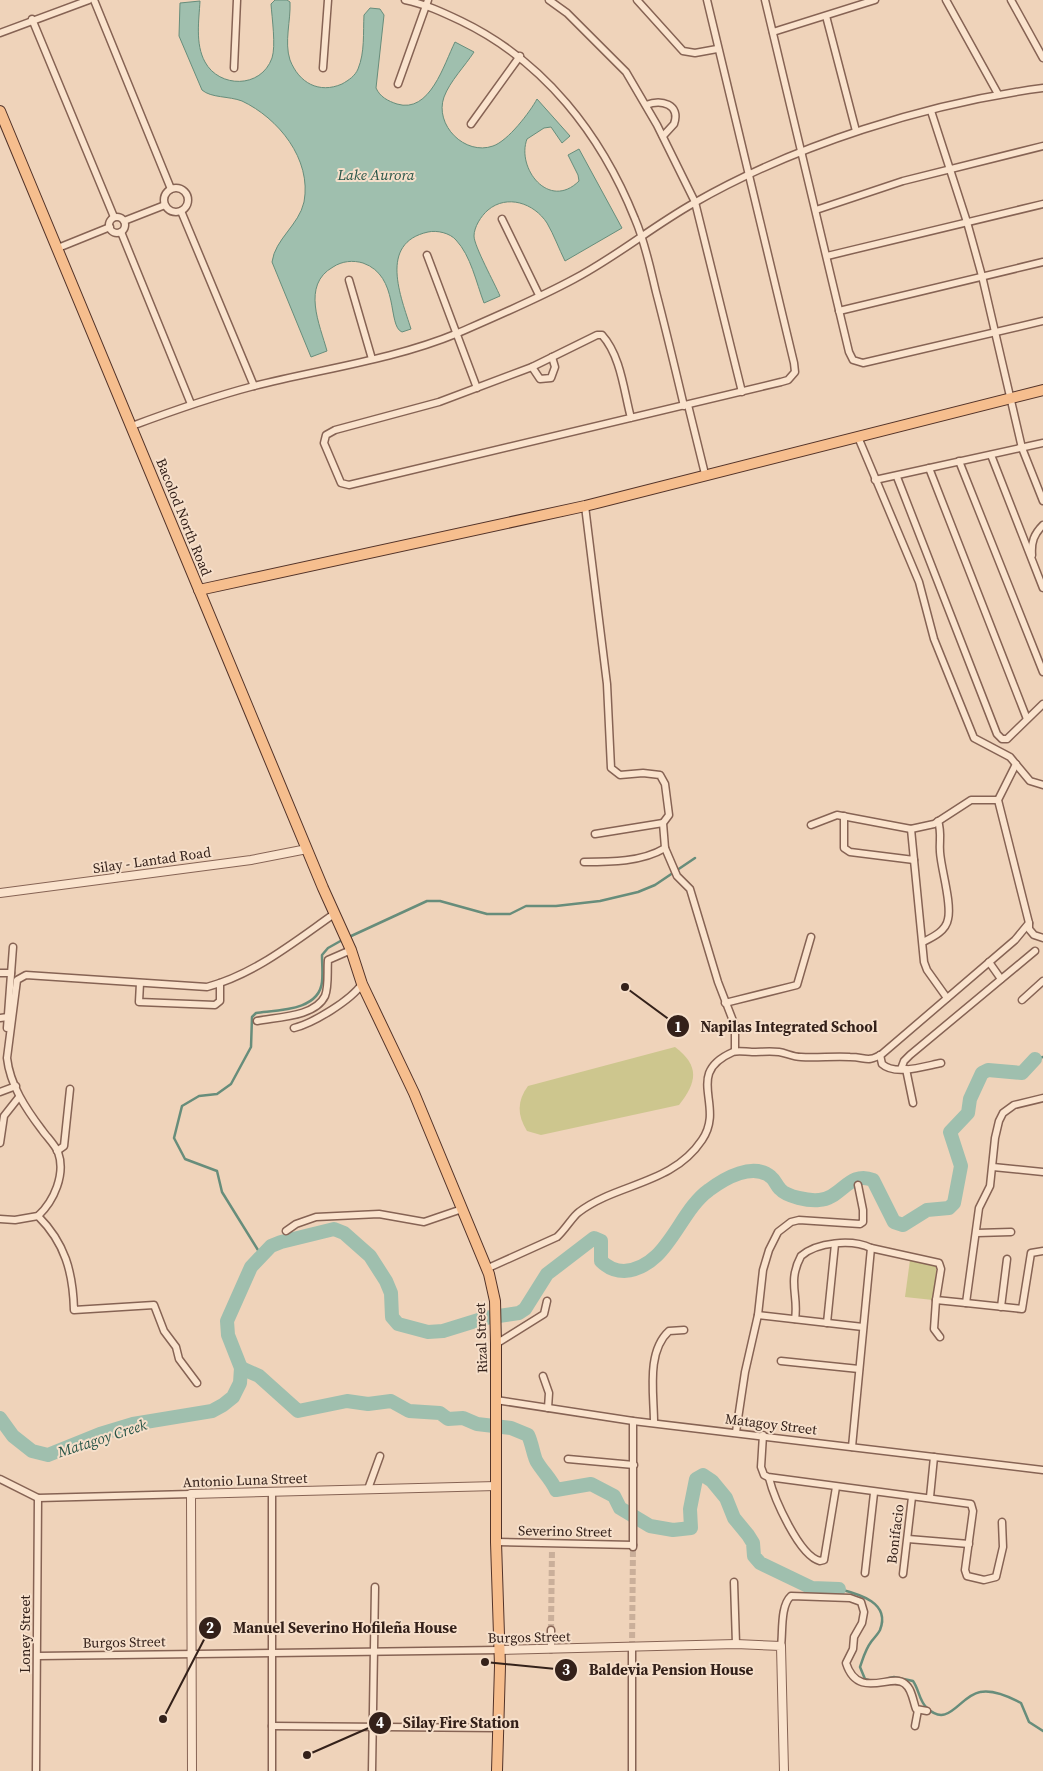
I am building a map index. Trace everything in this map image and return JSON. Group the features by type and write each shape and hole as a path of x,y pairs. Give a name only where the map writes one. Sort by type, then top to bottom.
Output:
{"main road":[{"name":"Bacolod North Road","path":"0,111 334,914 344,934"},
{"path":"199,590 585,506 705,474 1043,390"},
{"name":"Rizal Street","path":"344,934 351,948 362,984 414,1093 462,1209 486,1269 495,1301 496,1542 500,1650 498,1771"}],"street":[{"path":"0,33 32,19 89,0"},
{"path":"94,0 171,189"},
{"path":"234,68 237,0"},
{"path":"323,68 328,0"},
{"path":"405,0 427,2 484,32 520,56 544,76 590,133 610,163 642,237 705,474"},
{"path":"549,0 567,13 626,72 663,136 695,202 742,392"},
{"path":"637,0 683,51 695,53 717,48"},
{"path":"631,418 617,365 610,346 602,335 592,336 532,367 439,402 330,432 326,435 324,443 341,483 349,485 742,392 785,381 795,372 707,0"},
{"path":"765,0 849,352 856,362 862,363 1043,321"},
{"path":"773,32 875,0"},
{"path":"946,0 998,94"},
{"path":"1011,0 1043,58"},
{"path":"398,84 427,2"},
{"path":"826,16 856,132"},
{"path":"32,19 114,217"},
{"path":"471,124 520,56"},
{"path":"132,426 191,404 254,386 372,359 458,333 574,279 695,202 801,153 856,132 998,94 1043,88"},
{"path":"646,105 663,102 671,106 675,111 674,124 663,136"},
{"path":"931,112 967,222 982,276 1022,448 1043,501"},
{"path":"816,210 902,181 1043,146"},
{"path":"171,189 180,189 187,195 187,204 181,211 172,211 165,205 164,196 171,189"},
{"path":"826,256 1043,204"},
{"path":"124,221 165,205"},
{"path":"181,211 254,386"},
{"path":"114,217 120,217 124,221 125,227 120,232 115,232 110,227 110,221 114,217"},
{"path":"502,219 539,295"},
{"path":"58,248 110,227"},
{"path":"120,232 191,404"},
{"path":"427,255 458,333 477,388"},
{"path":"840,311 1043,262"},
{"path":"349,280 372,359"},
{"path":"532,367 540,379 550,378 555,367 552,357"},
{"path":"858,437 919,582 934,639 974,738 1010,756 1032,783 1043,785"},
{"path":"875,480 897,477 1043,442"},
{"path":"991,455 1043,588"},
{"path":"959,461 1043,672"},
{"path":"929,468 1027,719"},
{"path":"897,477 997,734 1002,739 1007,738 1043,704"},
{"path":"585,506 607,684 611,768 620,775 643,773 660,776 666,784 669,815 663,823 665,848 677,876 690,889 725,1003 735,1026 735,1051"},
{"path":"1043,525 1035,534 1032,544 1034,564 1043,574"},
{"path":"1016,764 998,800 1030,923 1029,929 1034,935 1043,938"},
{"path":"810,825 829,816 844,816 911,829 938,821 971,800 998,800"},
{"path":"844,816 843,836 846,850 914,860"},
{"path":"923,942 943,929 949,918 946,881 940,850 942,834 938,821"},
{"path":"595,834 663,823"},
{"path":"911,829 924,962 927,970 947,998"},
{"path":"584,862 610,862 654,855 665,848"},
{"name":"Silay - Lantad Road","path":"0,893 251,860 307,849"},
{"path":"0,1219 15,1220 38,1216 47,1206 58,1185 60,1165 57,1151 19,1097 7,1058 17,980 20,977 26,975 207,987 232,980 283,951 334,914"},
{"path":"486,1269 557,1237 567,1229 577,1212 603,1199 648,1182 694,1152 709,1126 711,1117 706,1081 711,1067 735,1051 770,1051 799,1057 850,1057 868,1060 880,1055 1015,940 1030,923"},
{"path":"725,1003 798,985 811,936"},
{"path":"0,1057 5,1057 13,947"},
{"path":"257,1021 301,1013 318,1005 325,995 328,960 351,948"},
{"path":"913,1103 904,1069 904,1061 1035,951"},
{"path":"989,962 1001,979"},
{"path":"0,973 11,973"},
{"path":"1022,1000 1043,981"},
{"path":"140,983 139,1002 215,1005 220,1001 220,984"},
{"path":"294,1028 305,1025 322,1016 357,992 362,984"},
{"path":"0,1018 8,1017"},
{"path":"880,1055 882,1064 886,1068 904,1069 941,1063"},
{"path":"0,1092 16,1086"},
{"path":"57,1151 64,1146 70,1089"},
{"path":"0,1143 4,1116 19,1097"},
{"path":"966,1302 980,1204 988,1191 993,1167 995,1138 1003,1113 1014,1106 1043,1098"},
{"path":"993,1167 1043,1172"},
{"path":"736,1432 745,1372 758,1315 766,1260 778,1232 791,1222 799,1220 860,1224 864,1218 858,1185"},
{"path":"286,1231 296,1224 316,1217 379,1214 424,1222 462,1209"},
{"path":"38,1216 57,1238 71,1270 74,1310 154,1305 164,1331 176,1347 179,1359 197,1383"},
{"path":"977,1233 1011,1232"},
{"path":"795,1319 796,1309 793,1281 801,1256 817,1248 853,1243 939,1263 941,1269 934,1329 940,1337"},
{"path":"827,1323 835,1244"},
{"path":"852,1447 871,1248"},
{"path":"936,1300 966,1302 1019,1310 1023,1308 1030,1253 1043,1251"},
{"path":"1001,1307 1007,1260"},
{"path":"496,1344 536,1321 544,1314 547,1301"},
{"path":"758,1315 863,1327"},
{"path":"654,1422 654,1374 657,1353 661,1341 669,1331 684,1330"},
{"path":"781,1361 859,1369"},
{"path":"543,1376 549,1393 548,1408"},
{"name":"Matagoy Street","path":"496,1400 633,1420 1043,1470"},
{"path":"568,1459 634,1465 633,1420"},
{"path":"763,1435 761,1467 764,1475 769,1478 971,1504 973,1511 965,1574 984,1580 996,1577 1003,1547 1002,1522"},
{"path":"368,1489 380,1456"},
{"path":"930,1498 934,1457"},
{"name":"Severino Street","path":"496,1542 552,1546 633,1546 634,1465"},
{"path":"769,1478 787,1525 810,1554 820,1561 824,1560 836,1487"},
{"name":"Antonio Luna Street","path":"0,1479 38,1498 496,1486"},
{"path":"272,1492 272,1771"},
{"path":"865,1573 874,1492"},
{"path":"191,1494 190,1653 192,1771"},
{"name":"Bonifacio","path":"903,1574 912,1497"},
{"name":"Loney Street","path":"36,1771 38,1498"},
{"path":"908,1539 969,1544"},
{"path":"734,1582 736,1644"},
{"path":"372,1771 374,1587"},
{"path":"784,1771 781,1646 785,1609 790,1597 850,1598 861,1602 864,1612 862,1623 854,1637 853,1649 846,1663 848,1669 858,1679 874,1685 893,1680 905,1682 910,1689 918,1710 914,1726"},
{"path":"551,1630 551,1649"},
{"name":"Burgos Street","path":"38,1656 373,1650 500,1650 736,1644 781,1646"},
{"path":"632,1647 632,1771"},
{"path":"918,1710 927,1711"},
{"path":"272,1726 499,1728"}],"shaded area":[{"path":"675,1047 689,1061 693,1074 689,1089 679,1105 541,1135 527,1131 521,1119 520,1103 528,1086"},
{"path":"910,1260 937,1263 933,1300 905,1297"}],"water":[{"name":"Lake Aurora","path":"275,0 287,0 290,2 288,53 290,60 304,80 318,87 334,87 342,84 352,78 357,71 363,49 364,15 370,8 380,9 384,15 376,88 382,96 397,104 409,105 418,102 427,95 441,74 455,42 474,52 454,79 444,97 442,108 444,118 454,136 472,146 482,148 493,146 512,132 537,99 570,136 562,143 551,127 544,128 527,139 525,150 526,162 531,173 546,189 557,191 568,189 579,181 568,155 579,149 622,228 565,261 547,223 535,210 520,203 512,202 503,202 495,205 483,215 474,233 477,248 500,296 484,303 466,254 453,238 447,234 435,231 413,238 403,247 398,259 399,287 411,329 402,332 395,321 388,289 383,278 375,269 359,262 340,263 323,275 318,284 315,306 327,351 311,357 272,262 278,246 297,218 304,202 303,170 290,142 268,118 242,101 206,93 202,90 179,36 180,3 200,1 199,40 205,62 211,71 220,77 229,80 250,80 267,68 272,58 274,39 271,4"}],"waterway":[{"path":"349,937 427,901 440,901 487,914 510,914 526,906 556,906 600,901 638,892 655,885 695,858"},
{"path":"261,1255 222,1192 217,1171 185,1159 174,1138 182,1106 199,1096 217,1094 231,1084 251,1047 252,1017 256,1013 296,1007 313,999 319,992 322,982 322,955 328,948 344,939"},
{"name":"Matagoy Creek","path":"1035,1059 1043,1057"},
{"name":"Matagoy Creek","path":"0,1418 13,1436 32,1451 48,1455 100,1434 133,1424 212,1411 223,1405 233,1397 240,1383 241,1368 228,1335 227,1321 251,1267 271,1246 334,1229 344,1233 370,1256 386,1281 391,1293 392,1317 398,1324 428,1332 443,1331 485,1318 519,1313 525,1309 547,1274 594,1238 601,1241 601,1261 606,1265 621,1271 639,1268 662,1250 698,1200 709,1190 739,1173 748,1171 764,1173 772,1178 783,1192 810,1200 827,1198 858,1179 873,1180 894,1222 903,1225 927,1210 949,1208 954,1203 961,1166 950,1132 968,1113 970,1099 982,1073 988,1070 1022,1073 1035,1059"},
{"path":"241,1368 259,1376 298,1411 347,1401 368,1404 391,1401 409,1411 440,1413 448,1419 463,1418 477,1424 511,1428 528,1435 539,1466 556,1490 591,1484 614,1496 620,1508 650,1526 673,1530 691,1528 690,1509 696,1479 703,1475 712,1481 726,1498 734,1518 753,1543 754,1556 760,1563 812,1588 839,1589"},
{"path":"839,1589 871,1601 881,1612 880,1630 867,1648 860,1667 865,1679 872,1681"},
{"path":"889,1678 894,1677 913,1681 924,1705 935,1714 942,1715 980,1692 1002,1694 1021,1703 1029,1722 1043,1731"}],"tunnel":[{"path":"632,1647 633,1547"},
{"path":"551,1630 552,1549"}],"place":[{"name":"Napilas Integrated School","path":"625,987"},
{"name":"Baldevia Pension House","path":"485,1662"},
{"name":"Manuel Severino Hofileña House","path":"163,1719"},
{"name":"Silay Fire Station","path":"307,1755"}]}
